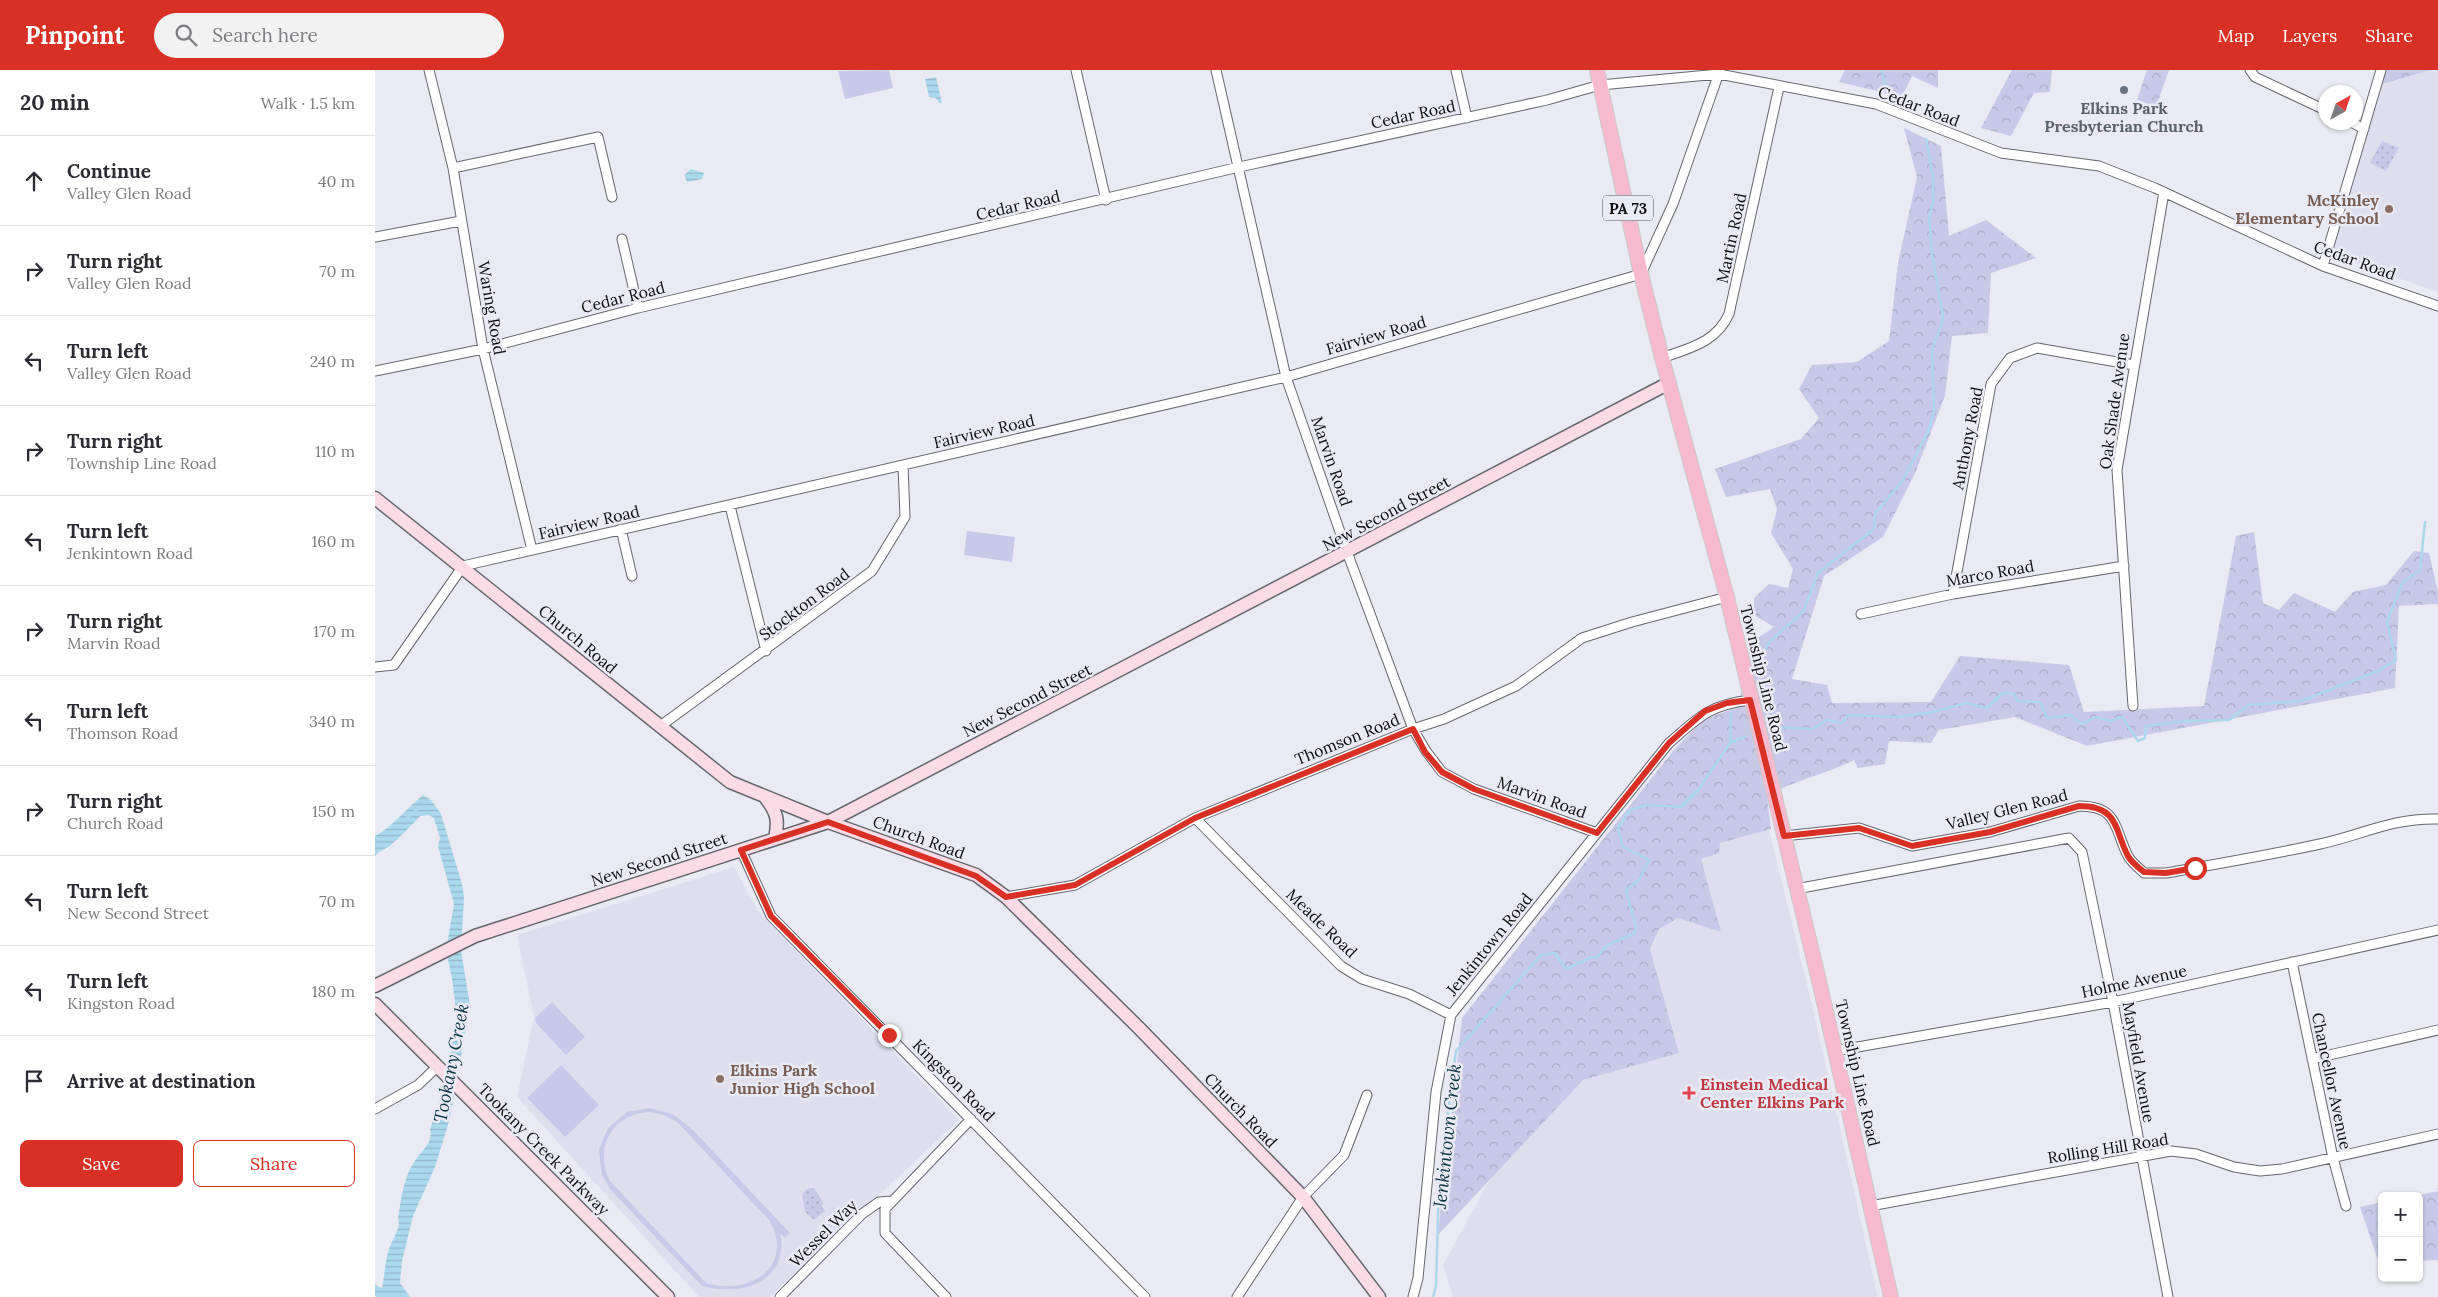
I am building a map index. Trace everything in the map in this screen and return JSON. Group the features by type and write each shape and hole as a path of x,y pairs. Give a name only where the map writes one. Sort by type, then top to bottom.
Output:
{"main road":[{"name":"Township Line Road","path":"1597,70 1641,274 1727,597 1835,1051 1891,1297"}],"street":[{"name":"Waring Road","path":"429,70 453,168 483,349 532,550"},
{"path":"1077,70 1106,200"},
{"name":"Marvin Road","path":"1216,70 1286,377 1347,552 1413,729 1425,752 1442,772 1474,789 1597,833"},
{"path":"1456,70 1467,118"},
{"path":"2323,266 2381,70"},
{"path":"1641,274 1673,204 1720,72"},
{"name":"Cedar Road","path":"375,371 483,349 638,308 1239,168 1547,100 1600,85 1720,72 1779,86 1876,104 2001,153 2099,166 2164,192 2323,266 2438,306"},
{"path":"2253,73 2318,106"},
{"name":"Martin Road","path":"1662,358 1709,339 1721,329 1729,314 1779,86"},
{"path":"453,168 598,137 612,197"},
{"name":"Oak Shade Avenue","path":"2133,706 2117,470 2133,365 2164,192"},
{"path":"375,237 461,221"},
{"path":"622,239 638,308"},
{"name":"Fairview Road","path":"463,566 1286,377 1641,274"},
{"name":"Anthony Road","path":"1953,594 1991,384 2010,358 2037,348 2133,365"},
{"name":"New Second Street","path":"375,986 441,951 475,936 828,822 1669,383"},
{"name":"Stockton Road","path":"659,727 766,651 872,571 905,517 903,465"},
{"name":"Church Road","path":"375,498 463,566 659,727 731,782 828,822 976,876 1006,897 1139,1028 1303,1197 1379,1297"},
{"path":"730,506 766,651"},
{"path":"621,529 632,576"},
{"path":"375,667 394,665 463,566"},
{"name":"Marco Road","path":"1861,614 1953,594 2124,566"},
{"name":"Thomson Road","path":"1006,897 1075,885 1195,818 1413,729 1443,719 1517,686 1582,638 1632,622 1727,597"},
{"name":"Jenkintown Road","path":"1413,1297 1418,1278 1436,1092 1451,1015 1669,743 1705,711 1727,703 1750,700"},
{"path":"765,796 776,811 778,818 775,838"},
{"name":"Valley Glen Road","path":"1784,836 1859,828 1912,846 1990,832 2079,806 2092,806 2113,818 2129,858 2144,872 2166,873 2322,844 2384,824 2421,818 2438,819"},
{"name":"Meade Road","path":"1195,818 1341,966 1362,979 1409,994 1451,1015"},
{"name":"Mayfield Avenue","path":"1797,889 2069,838 2082,852 2113,1002 2168,1297"},
{"name":"Kingston Road","path":"741,850 771,916 1145,1297"},
{"name":"Holme Avenue","path":"1835,1051 2113,1002 2438,930"},
{"name":"Chancellor Avenue","path":"2292,962 2333,1158 2346,1206"},
{"name":"Tookany Creek Parkway","path":"375,1004 668,1297"},
{"path":"2313,1059 2438,1030"},
{"path":"375,1109 418,1085 440,1068"},
{"path":"1237,1297 1303,1197 1344,1155 1367,1095"},
{"path":"946,1297 885,1233 885,1209 971,1119"},
{"name":"Rolling Hill Road","path":"1870,1206 2171,1151 2196,1154 2234,1167 2260,1171 2282,1169 2438,1134"},
{"name":"Wessel Way","path":"780,1297 875,1203 892,1201"}],"shaded area":[{"name":"McKinley Elementary School","path":"2431,70 2438,70 2438,292 2327,254 2376,87"},
{"name":"Einstein Medical Center Elkins Park","path":"1763,805 1813,1009 1878,1297 1453,1297 1443,1265 1505,1152 1705,842"},
{"name":"Elkins Park Junior High School","path":"734,867 758,911 959,1120 770,1297 699,1297 517,1097 534,1017 517,935"}],"green space":[{"path":"889,70 893,88 845,99 838,71"},
{"path":"1845,70 1938,70 1938,88 1912,76 1902,97 1839,82"},
{"path":"2012,70 2052,70 2050,92 2034,93 2011,136 1981,128"},
{"path":"2147,70 2169,70 2156,107 2137,100"},
{"path":"2381,70 2431,70 2376,86"},
{"path":"1904,128 1941,146 1949,236 1986,220 2036,258 1991,273 1988,333 1952,336 1945,396 1916,471 1883,537 1824,576 1792,679 1827,685 1832,703 1931,702 1960,656 2069,665 2084,712 2204,706 2236,536 2254,532 2263,603 2279,610 2294,593 2335,612 2353,592 2386,585 2414,551 2429,553 2438,592 2438,604 2399,606 2395,688 2087,746 2015,717 1939,730 1931,743 1889,741 1885,764 1858,768 1854,760 1777,790 1767,796 1771,829 1720,843 1719,853 1701,859 1721,932 1678,918 1659,929 1650,949 1679,1053 1583,1080 1438,1235 1462,1018 1673,751 1704,719 1739,707 1749,644 1774,627 1754,615 1754,598 1769,584 1788,588 1793,569 1771,533 1777,509 1770,489 1726,497 1715,469 1801,439 1819,418 1799,389 1812,365 1857,362 1889,341 1898,263 1917,177"},
{"path":"2382,141 2399,148 2386,171 2370,163"},
{"path":"967,531 1015,537 1012,562 964,555"},
{"path":"552,1002 585,1037 566,1055 536,1023 535,1018"},
{"path":"561,1065 599,1105 565,1137 527,1098"},
{"path":"650,1108 673,1114 693,1130 790,1233 785,1238 780,1233 781,1250 778,1263 771,1274 760,1282 747,1287 718,1289 702,1286 610,1189 602,1175 599,1150 608,1128 627,1112","holes":["650,1112 664,1115 677,1122 769,1220 776,1236 777,1251 773,1263 764,1274 752,1281 738,1285 722,1286 706,1283 610,1181 605,1169 604,1156 605,1145 610,1134 626,1119 637,1114"]},
{"path":"814,1188 823,1202 822,1207 825,1211 814,1220 805,1212 802,1194 807,1189"},
{"path":"2438,1191 2438,1260 2423,1261 2423,1194"},
{"path":"2378,1203 2378,1260 2360,1207"}],"water":[{"path":"936,77 942,103 939,103 936,98 929,97 925,79"},
{"path":"691,169 704,173 702,179 687,182 684,175"},
{"path":"423,795 431,800 441,814 462,884 464,897 461,951 470,1005 450,1118 435,1167 413,1216 402,1261 400,1283 410,1297 377,1297 375,1296 375,1285 382,1288 387,1254 398,1228 401,1197 407,1176 430,1139 430,1129 444,1089 457,1019 452,978 446,951 454,904 438,846 440,838 434,818 429,815 420,816 394,842 375,856 375,836 387,828"}],"waterway":[{"name":"Jenkintown Creek","path":"1882,70 1886,91"},
{"name":"Jenkintown Creek","path":"1755,667 1770,641 1803,612 1818,573 1874,529 1875,514 1903,480 1928,432 1934,412 1932,351 1942,325 1943,316 1932,254 1929,217 1933,203 1933,177 1926,139"},
{"path":"1775,727 1813,729 1827,720 1842,723 1848,715 1898,717 1933,712 1966,703 1987,708 2003,693 2014,694 2017,701 2040,702 2047,718 2070,715 2082,724 2095,717 2110,721 2122,717 2138,741 2145,738 2146,726 2186,721 2229,720 2249,705 2301,701 2378,671 2396,660 2387,622 2402,583 2420,570 2425,522"},
{"name":"Jenkintown Creek","path":"1433,1297 1436,1286 1439,1181 1456,1051 1541,955 1555,953 1566,969 1590,958 1597,957 1608,945 1635,933 1636,927 1626,890 1639,880 1649,860 1623,847 1618,828 1630,810 1647,805 1681,807 1698,790 1730,743 1731,712"},
{"path":"1730,743 1745,737"},
{"name":"Tookany Creek","path":"404,820 419,808"}],"place":[{"name":"Elkins Park Presbyterian Church","path":"2124,90"},
{"name":"McKinley Elementary School","path":"2389,209"},
{"name":"Elkins Park Junior High School","path":"720,1079"},
{"name":"Einstein Medical Center Elkins Park","path":"1689,1093"}],"route":[{"path":"889,1035 771,916 741,850 828,822 976,876 1006,897 1075,885 1195,818 1413,729 1425,752 1442,772 1474,789 1597,833 1669,743 1705,711 1727,703 1750,700 1766,757 1784,836 1859,828 1912,846 1990,832 2079,806 2092,806 2113,818 2129,858 2144,872 2166,873 2195,868"}]}
